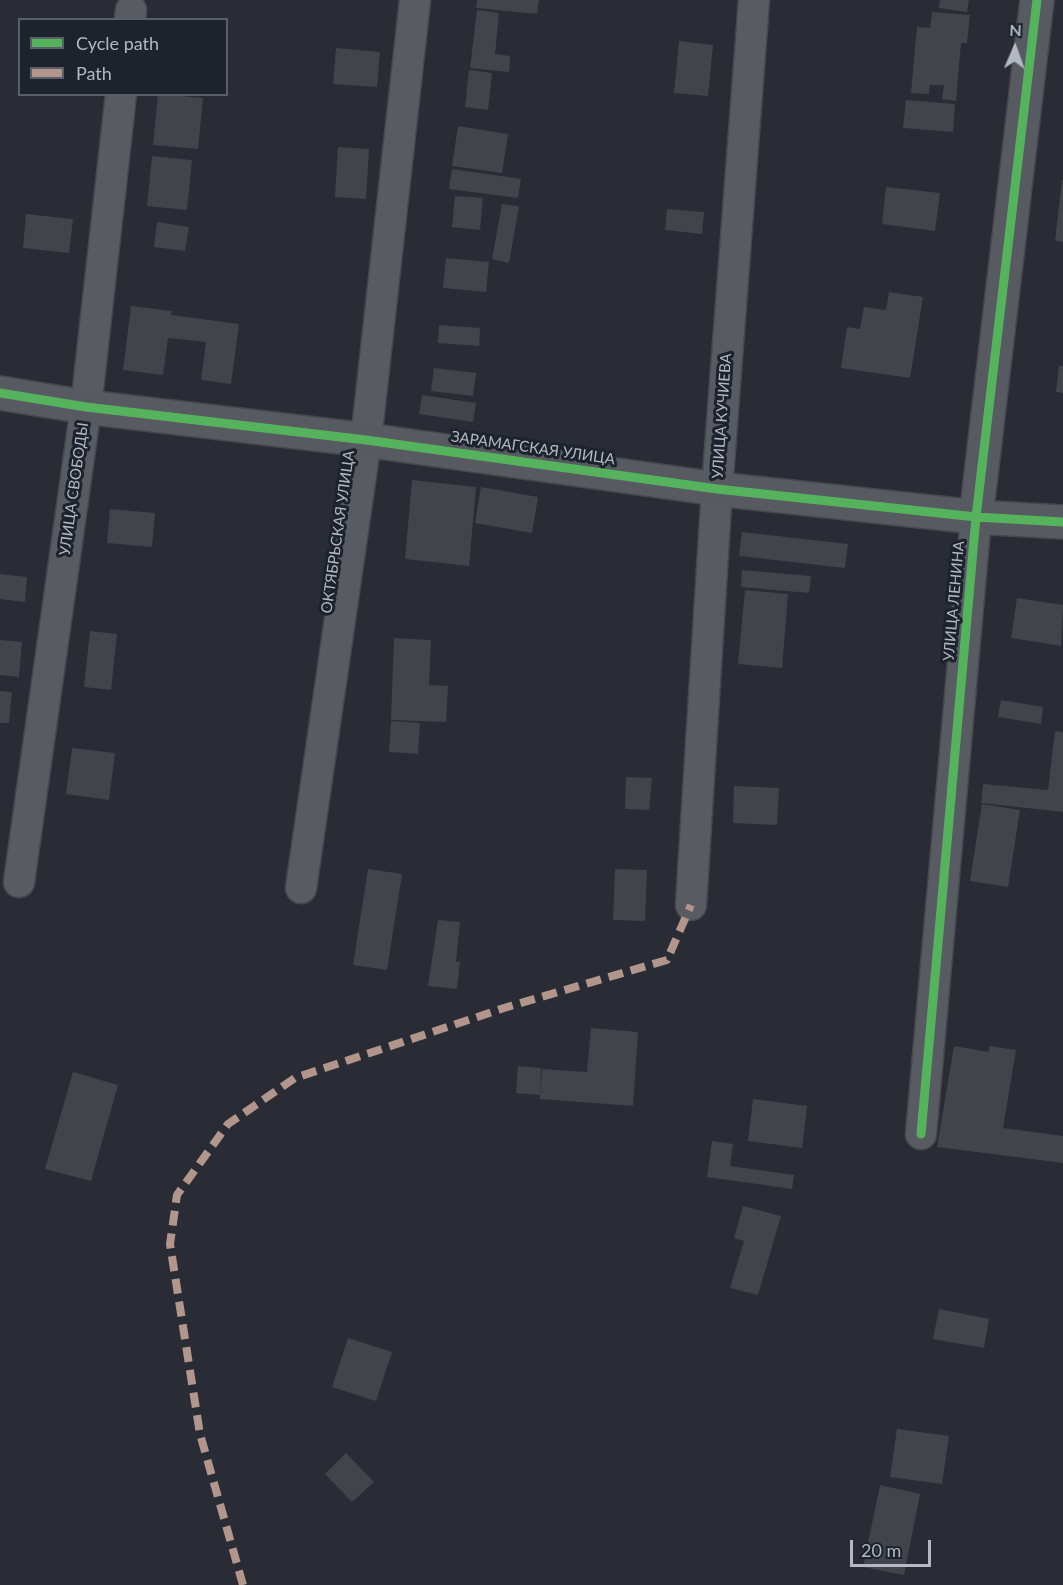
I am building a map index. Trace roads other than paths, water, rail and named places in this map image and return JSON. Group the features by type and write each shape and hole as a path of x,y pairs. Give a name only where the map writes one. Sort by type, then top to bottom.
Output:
{"street":[{"name":"ОКТЯБРЬСКАЯ УЛИЦА","path":"302,888 366,440 415,0"},
{"name":"УЛИЦА КУЧИЕВА","path":"691,905 717,489 754,0"},
{"name":"УЛИЦА ЛЕНИНА","path":"921,1134 976,517 1037,0"},
{"name":"УЛИЦА СВОБОДЫ","path":"19,882 86,407 121,96"},
{"name":"ЗАРАМАГСКАЯ УЛИЦА","path":"0,393 86,407 366,440 717,489 976,517 1063,522"}]}
